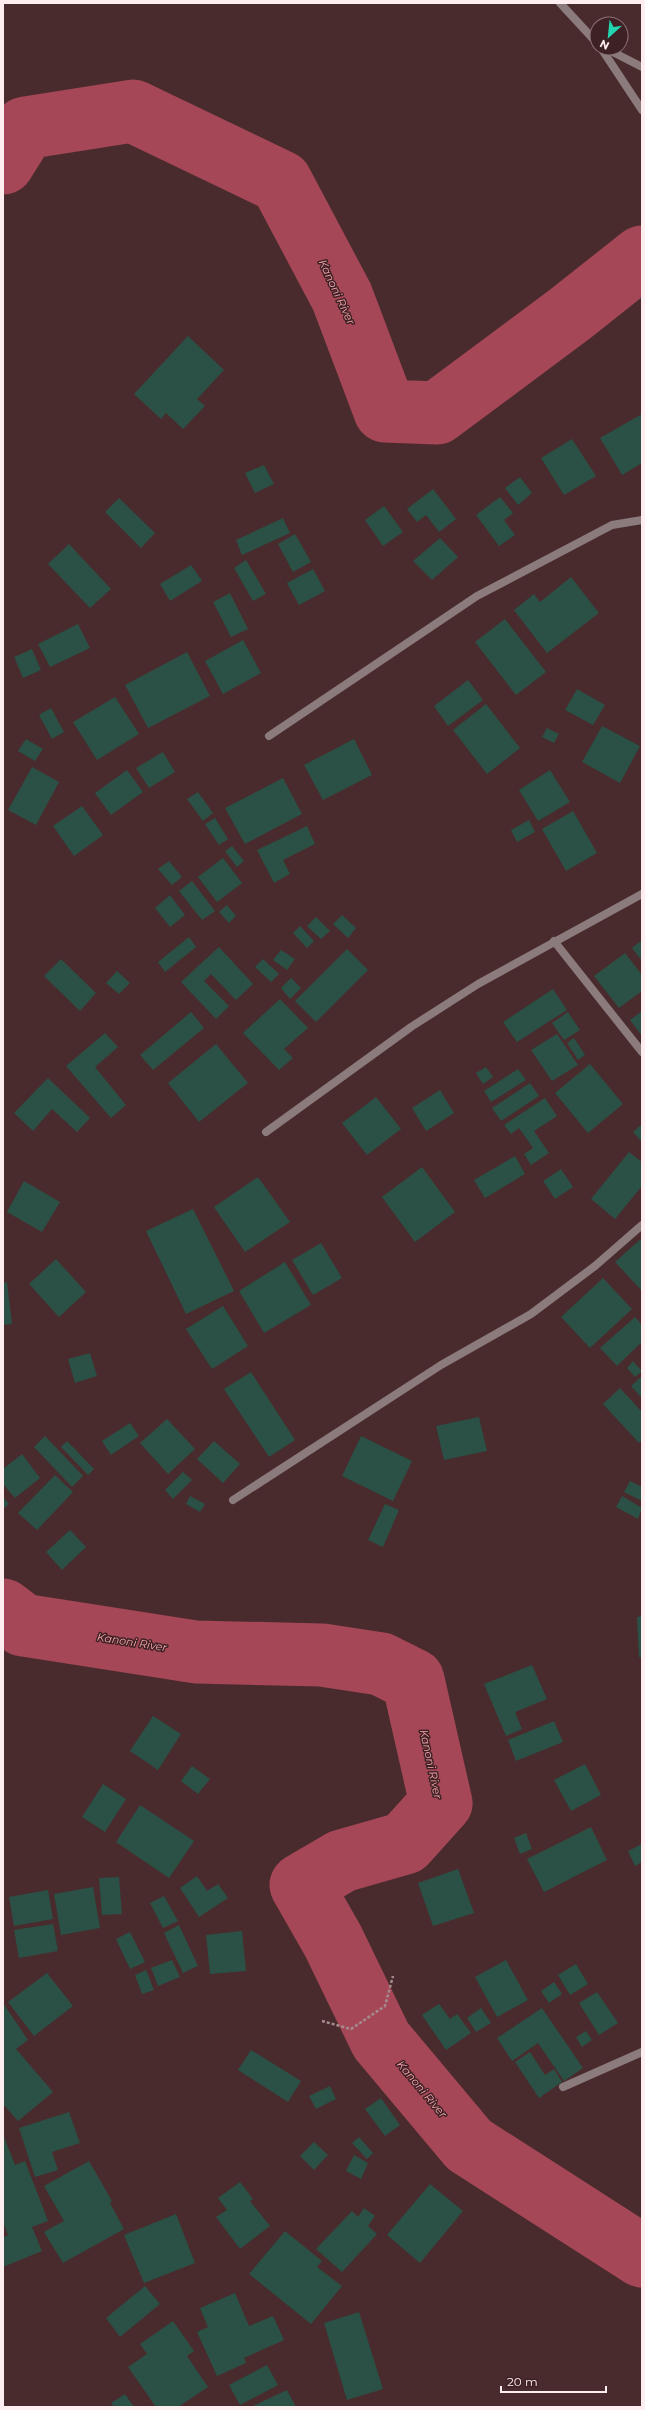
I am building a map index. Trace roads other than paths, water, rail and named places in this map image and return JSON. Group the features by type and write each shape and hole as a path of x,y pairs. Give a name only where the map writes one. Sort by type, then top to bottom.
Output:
{"street":[{"path":"560,3 589,34"},
{"path":"606,56 642,110"},
{"path":"621,56 642,67"},
{"path":"269,736 477,596 612,525 642,520"},
{"path":"266,1132 411,1027 478,984 642,894"},
{"path":"554,941 642,1052"},
{"path":"233,1500 441,1365 531,1314 595,1266 642,1225"},
{"path":"563,2086 642,2052"}],"waterway":[{"name":"Kanoni River","path":"3,163 25,128 133,111 281,182 342,297 385,411 437,413 570,314 642,257"},
{"name":"Kanoni River","path":"3,1610 23,1625 196,1652 322,1655 381,1664 413,1680 441,1803 405,1843 342,1861 301,1885 333,1941 381,2040 469,2145 642,2256"}]}
